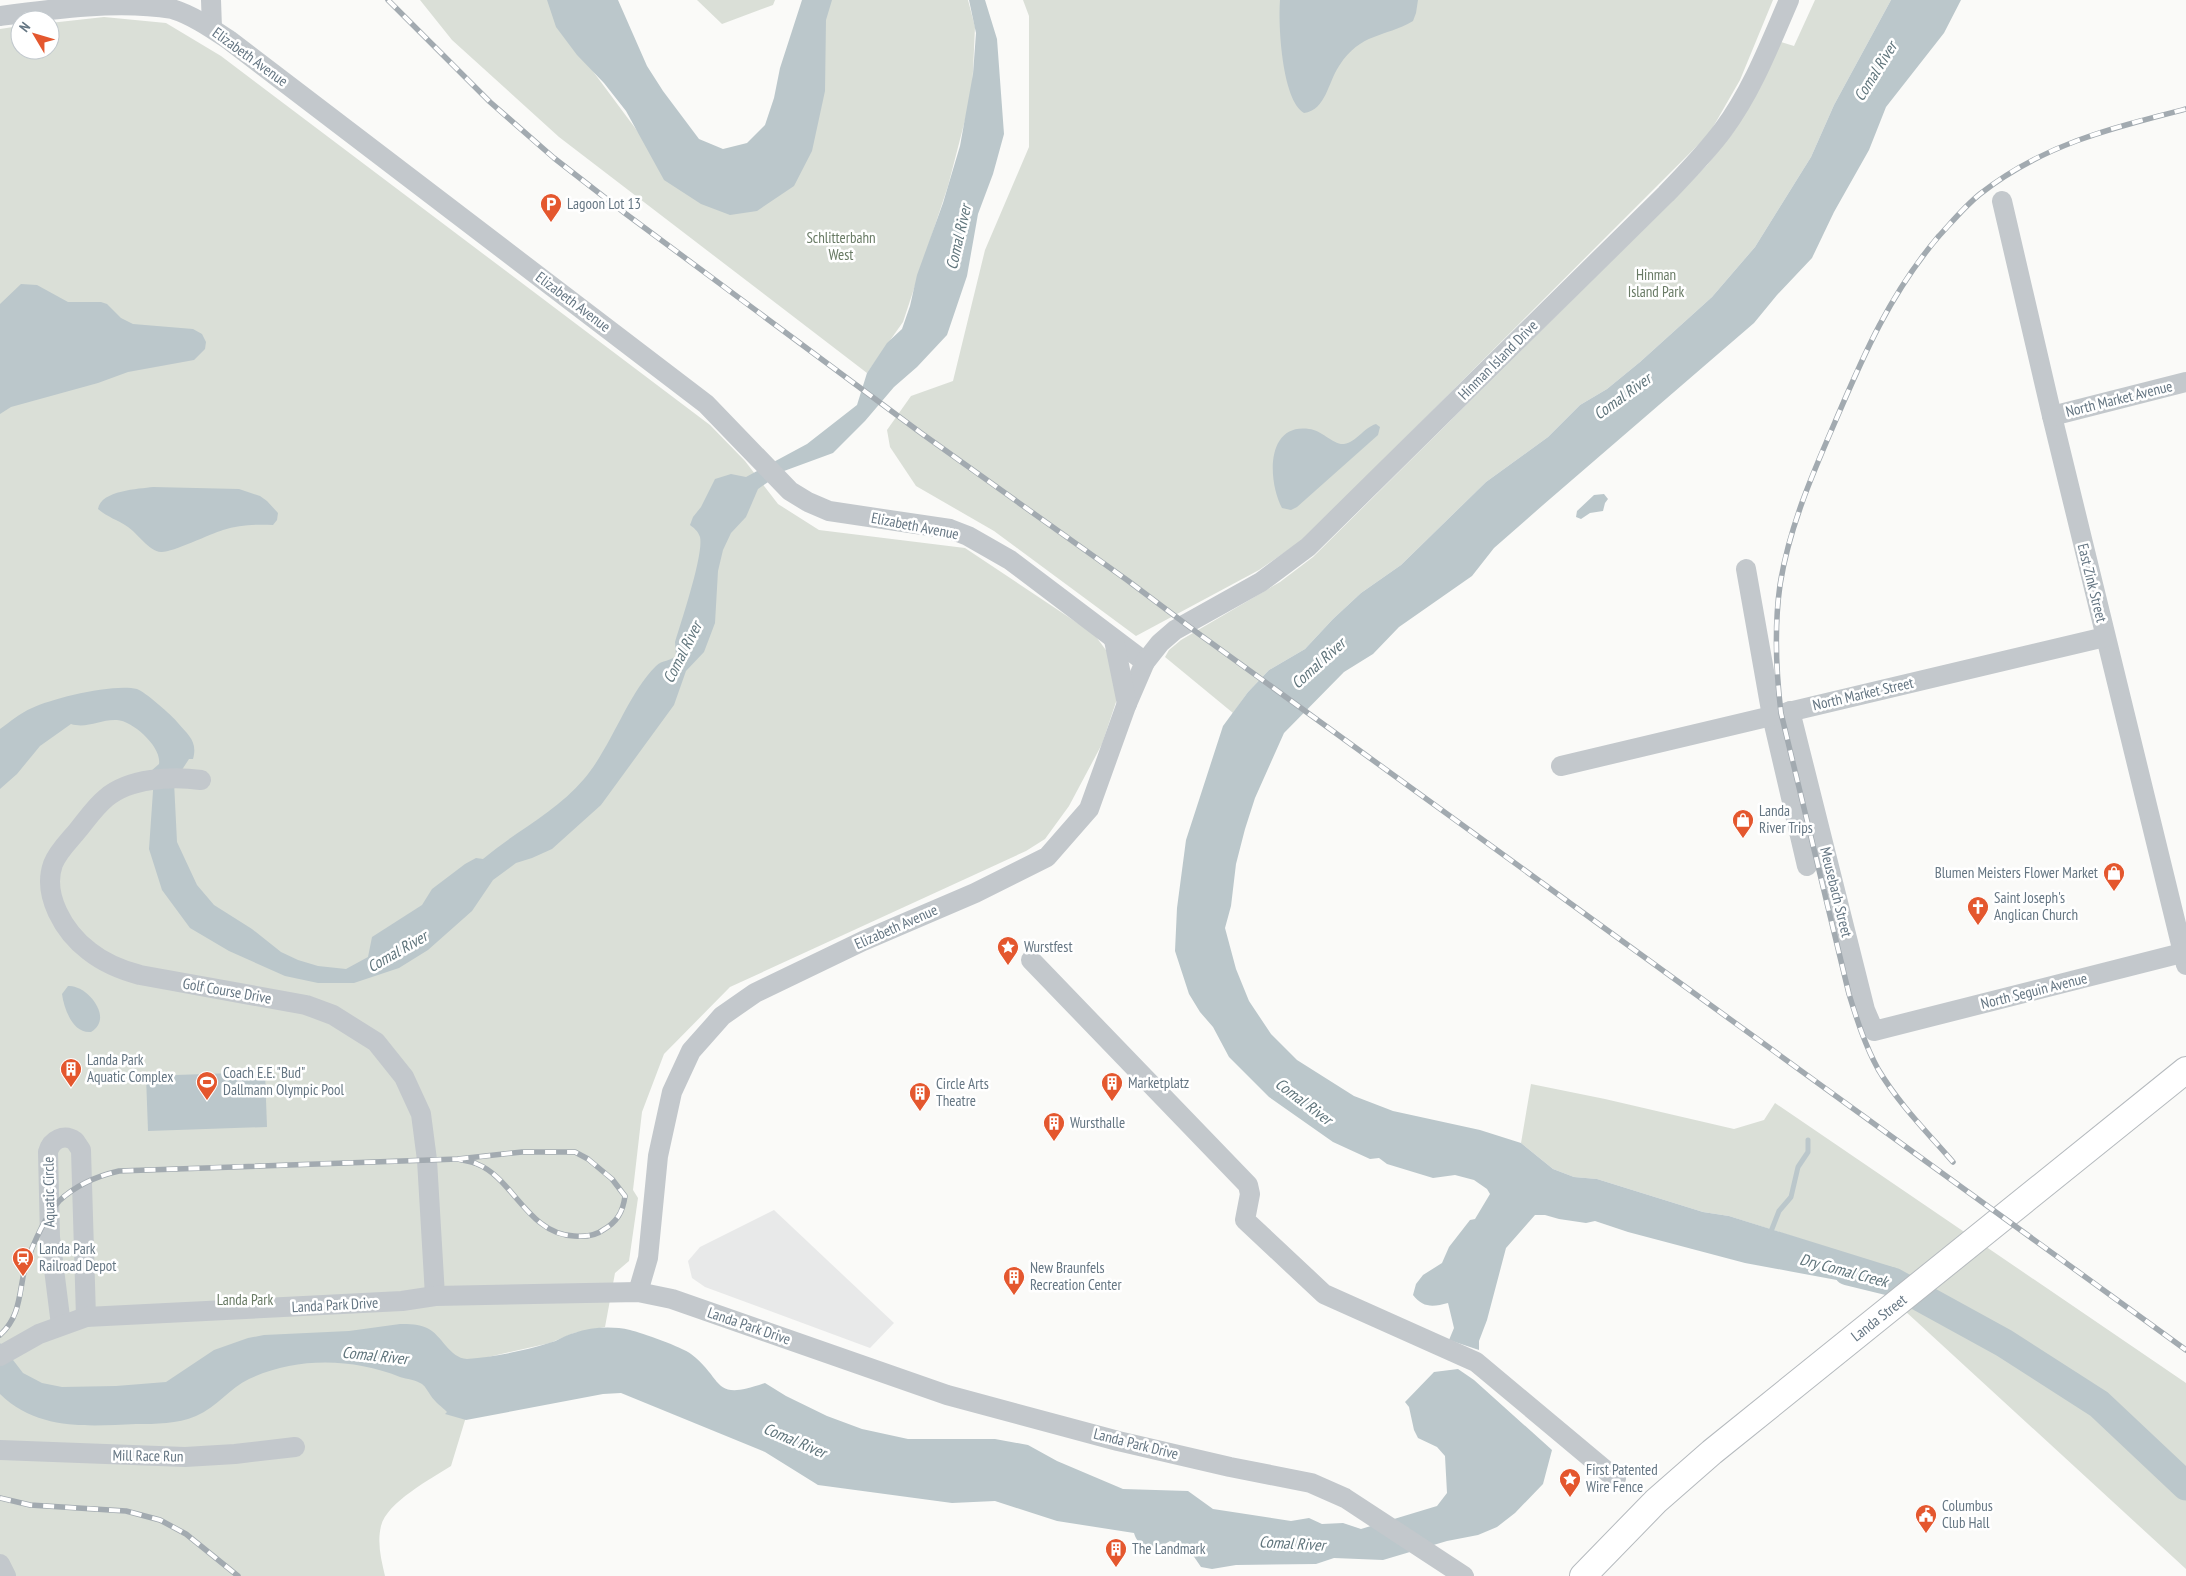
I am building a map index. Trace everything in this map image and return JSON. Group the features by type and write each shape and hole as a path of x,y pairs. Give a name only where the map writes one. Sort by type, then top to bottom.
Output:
{"main road":[{"name":"Landa Street","path":"1578,1575 1656,1501 1766,1407 1973,1243 2186,1070"}],"street":[{"path":"210,0 212,28"},
{"name":"Hinman Island Drive","path":"1145,662 1160,643 1175,630 1261,582 1308,547 1666,194 1701,158 1724,129 1762,62 1789,0"},
{"name":"Elizabeth Avenue","path":"0,16 79,3 124,1 149,4 189,15 212,28 706,404 790,491 808,502 829,511 950,530 968,536 1010,560 1145,662 1127,704 1089,809 1047,857 975,893 863,941 754,993 722,1016 690,1051 672,1092 658,1156 648,1258 638,1292"},
{"name":"East Zink Street","path":"2002,201 2105,637 2185,956"},
{"name":"North Market Avenue","path":"2052,416 2186,382"},
{"name":"Meusebach Street","path":"1746,569 1781,714 1865,1010 1874,1031 1886,1029"},
{"name":"North Market Street","path":"1561,766 2105,637"},
{"path":"1114,640 1127,704"},
{"name":"Meusebach Street","path":"1781,714 1807,866"},
{"name":"Golf Course Drive","path":"201,780 181,778 144,782 130,785 107,797 54,862 50,889 59,914 66,926 87,950 122,970 140,975 306,1005 333,1015 376,1042 404,1077 420,1114 428,1170 435,1296"},
{"name":"North Seguin Avenue","path":"1886,1029 2185,956"},
{"path":"1031,960 1248,1185 1250,1194 1245,1220 1324,1294 1476,1362 1616,1479"},
{"name":"Aquatic Circle","path":"61,1325 50,1237 48,1152 50,1146 56,1140 64,1137 75,1141 80,1150 86,1317"},
{"name":"Landa Park Drive","path":"5,1353 61,1325 86,1317 355,1304 435,1296 638,1292 672,1299 947,1395 1118,1441 1230,1467 1311,1483 1345,1498 1464,1576"},
{"name":"Mill Race Run","path":"0,1450 185,1457 235,1454 295,1447"},
{"path":"0,1564 6,1576"}],"shaded area":[{"path":"774,1210 894,1323 870,1348 705,1287 692,1278 688,1261 700,1247"}],"green space":[{"name":"Schlitterbahn West","path":"420,0 550,0 592,70 644,140 675,176 745,209 826,0 968,0 975,27 972,93 948,186 903,322 867,373 559,137 452,40"},
{"path":"697,0 775,0 773,5 722,24"},
{"path":"1023,0 1773,0 1740,80 1709,134 1304,539 1259,570 1136,636 994,531 916,486 890,447 887,430 911,396 953,381 985,250 1029,147 1029,16"},
{"name":"Hinman Island Park","path":"1815,0 1891,0 1834,105 1811,157 1755,247 1712,297 1640,362 1607,389 1580,405 1548,437 1486,482 1401,565 1361,593 1305,649 1269,670 1248,692 1233,713 1165,657 1169,650 1181,640 1280,582 1313,557 1675,198 1707,165 1732,134 1781,42 1794,46"},
{"name":"Landa Park","path":"104,17 166,23 221,56 710,425 745,461 778,504 819,530 965,548 1094,634 1114,661 1118,696 1102,744 1069,806 1045,839 1026,851 730,987 664,1054 642,1112 633,1190 638,1198 629,1261 615,1273 605,1327 574,1333 550,1343 484,1358 451,1466 411,1492 392,1508 385,1517 381,1526 379,1545 385,1576 0,1576 0,29 10,28 10,60 60,60 60,22"},
{"path":"1531,1084 1734,1129 1764,1120 1775,1103 2186,1383 2186,1569 1880,1288 1895,1269 1729,1216 1703,1212 1597,1179 1574,1177 1553,1169 1521,1143"}],"water":[{"path":"547,0 618,0 647,66 663,91 699,139 723,149 747,143 765,125 774,98 780,68 802,0 832,0 826,20 825,91 812,151 794,186 757,211 730,215 701,204 664,180 626,111 604,83 577,55 556,27"},
{"name":"Comal River","path":"969,0 985,0 997,39 1004,134 993,174 978,214 967,276 947,335 917,367 894,387 865,421 833,453 784,471 758,489 746,517 731,533 723,550 718,571 715,623 704,652 686,671 674,705 601,805 552,849 516,863 493,880 472,911 428,950 399,968 354,983 318,983 285,976 229,951 190,928 162,890 149,849 153,791 151,771 159,764 159,757 145,736 124,721 111,720 83,725 71,724 40,746 17,774 0,789 0,729 15,718 41,704 84,692 114,688 137,689 141,691 170,715 193,743 193,759 189,759 174,782 177,842 197,885 214,905 252,929 281,952 318,966 346,969 368,957 372,937 422,905 432,889 465,864 476,858 483,859 561,801 573,791 594,766 636,691 646,678 658,664 676,656 675,642 699,558 700,537 690,525 715,479 731,474 746,477 807,444 857,405 867,373 887,343 902,329 910,306 917,275 943,203 960,146 973,74 976,33"},
{"path":"1280,0 1418,0 1413,21 1364,41 1356,47 1347,55 1335,72 1322,101 1311,111 1304,113 1297,105 1286,78 1281,43"},
{"name":"Comal River","path":"1891,0 1961,0 1944,33 1886,107 1869,150 1834,212 1812,258 1754,323 1494,548 1472,576 1399,627 1373,654 1344,672 1284,733 1255,798 1245,829 1236,864 1231,906 1225,928 1236,969 1249,1001 1271,1034 1297,1060 1354,1096 1393,1111 1480,1130 1521,1143 1553,1169 1574,1177 1597,1179 1703,1212 1729,1216 1896,1268 1880,1288 1745,1263 1628,1232 1595,1221 1586,1223 1545,1215 1535,1215 1506,1248 1487,1320 1479,1341 1479,1350 1449,1340 1454,1328 1448,1303 1429,1305 1421,1302 1413,1295 1416,1284 1423,1275 1442,1263 1449,1247 1470,1220 1475,1219 1490,1194 1487,1189 1474,1180 1455,1175 1433,1178 1387,1164 1379,1158 1370,1159 1333,1142 1269,1097 1229,1057 1213,1027 1200,1012 1189,994 1175,951 1177,908 1186,840 1223,726 1248,692 1269,670 1305,649 1361,593 1401,565 1486,482 1548,437 1580,405 1607,389 1640,362 1712,297 1755,247 1811,157 1834,105"},
{"path":"21,284 37,285 68,302 101,302 107,304 121,318 133,324 193,329 202,334 206,342 205,349 194,360 128,372 98,383 11,407 0,414 0,304"},
{"path":"1376,424 1380,427 1378,435 1297,507 1291,510 1282,508 1277,497 1273,470 1277,445 1284,435 1295,430 1309,429 1340,444 1344,444 1353,441"},
{"path":"153,487 239,489 260,496 267,501 278,513 277,520 273,525 248,525 229,528 173,550 166,552 157,551 152,549 128,527 98,509 106,498 113,494"},
{"path":"1604,494 1608,499 1603,511 1590,513 1581,519 1576,517 1577,511 1594,495"},
{"path":"68,986 83,990 90,996 99,1011 100,1019 98,1026 91,1032 79,1029 74,1025 67,1013 62,994"},
{"name":"Coach E.E. \"Bud\" Dallmann Olympic Pool","path":"265,1072 267,1127 148,1131 146,1076"},
{"name":"Comal River","path":"400,1324 417,1325 427,1328 455,1355 467,1359 529,1349 588,1329 630,1330 662,1340 691,1354 702,1363 720,1385 727,1389 748,1388 765,1383 786,1396 827,1416 862,1429 908,1439 995,1439 1028,1445 1057,1461 1123,1489 1188,1491 1213,1509 1291,1521 1309,1518 1322,1524 1343,1523 1361,1529 1437,1506 1447,1493 1445,1456 1437,1447 1418,1438 1414,1430 1409,1407 1405,1402 1434,1372 1458,1369 1474,1380 1552,1450 1543,1484 1515,1513 1497,1527 1478,1535 1447,1541 1383,1560 1334,1558 1316,1564 1236,1565 1212,1569 1201,1567 1186,1545 1170,1541 1158,1548 1143,1544 1137,1540 1134,1533 1057,1521 995,1501 952,1503 818,1485 765,1452 621,1393 603,1394 466,1420 445,1414 447,1412 434,1400 423,1385 417,1382 363,1366 344,1363 305,1364 267,1372 249,1379 204,1412 189,1419 159,1424 100,1425 64,1424 47,1420 31,1415 15,1406 0,1394 0,1343 23,1373 42,1383 62,1387 116,1386 166,1382 214,1350 248,1338 264,1335 349,1331"}],"waterway":[{"path":"1770,1234 1779,1211 1791,1197 1798,1167 1808,1152 1808,1140"},
{"name":"Dry Comal Creek","path":"1848,1271 1893,1282 2004,1343 2099,1404 2186,1486"}],"railway":[{"path":"388,0 490,102 554,158 626,214 921,433 1127,580 2186,1350"},
{"path":"1953,1162 1886,1082 1865,1042 1849,994 1781,713 1776,633 1778,601 1784,564 1795,522 1810,482 1879,325 1906,280 1938,237 1963,209 1980,194 2028,163 2078,140 2104,131 2186,109"},
{"path":"0,1335 11,1322 14,1315 28,1259 37,1237 53,1208 66,1195 80,1186 95,1178 119,1171 458,1159 475,1163 490,1171 533,1216 544,1226 558,1233 578,1236 596,1234 612,1224 623,1207 625,1196 612,1179 588,1159 575,1152 522,1152 458,1159"},
{"path":"0,1498 30,1505 126,1511 160,1520 186,1534 238,1576"}],"place":[{"name":"Lagoon Lot 13","path":"551,223"},
{"name":"Landa River Trips","path":"1743,839"},
{"name":"Blumen Meisters Flower Market","path":"2114,892"},
{"name":"Saint Joseph's Anglican Church","path":"1978,926"},
{"name":"Wurstfest","path":"1008,966"},
{"name":"Landa Park Aquatic Complex","path":"71,1088"},
{"name":"Coach E.E. \"Bud\" Dallmann Olympic Pool","path":"207,1101"},
{"name":"Marketplatz","path":"1112,1102"},
{"name":"Circle Arts Theatre","path":"920,1112"},
{"name":"Wursthalle","path":"1054,1142"},
{"name":"Landa Park Railroad Depot","path":"23,1277"},
{"name":"New Braunfels Recreation Center","path":"1014,1296"},
{"name":"First Patented Wire Fence","path":"1570,1498"},
{"name":"Columbus Club Hall","path":"1926,1534"},
{"name":"The Landmark","path":"1116,1568"}]}
